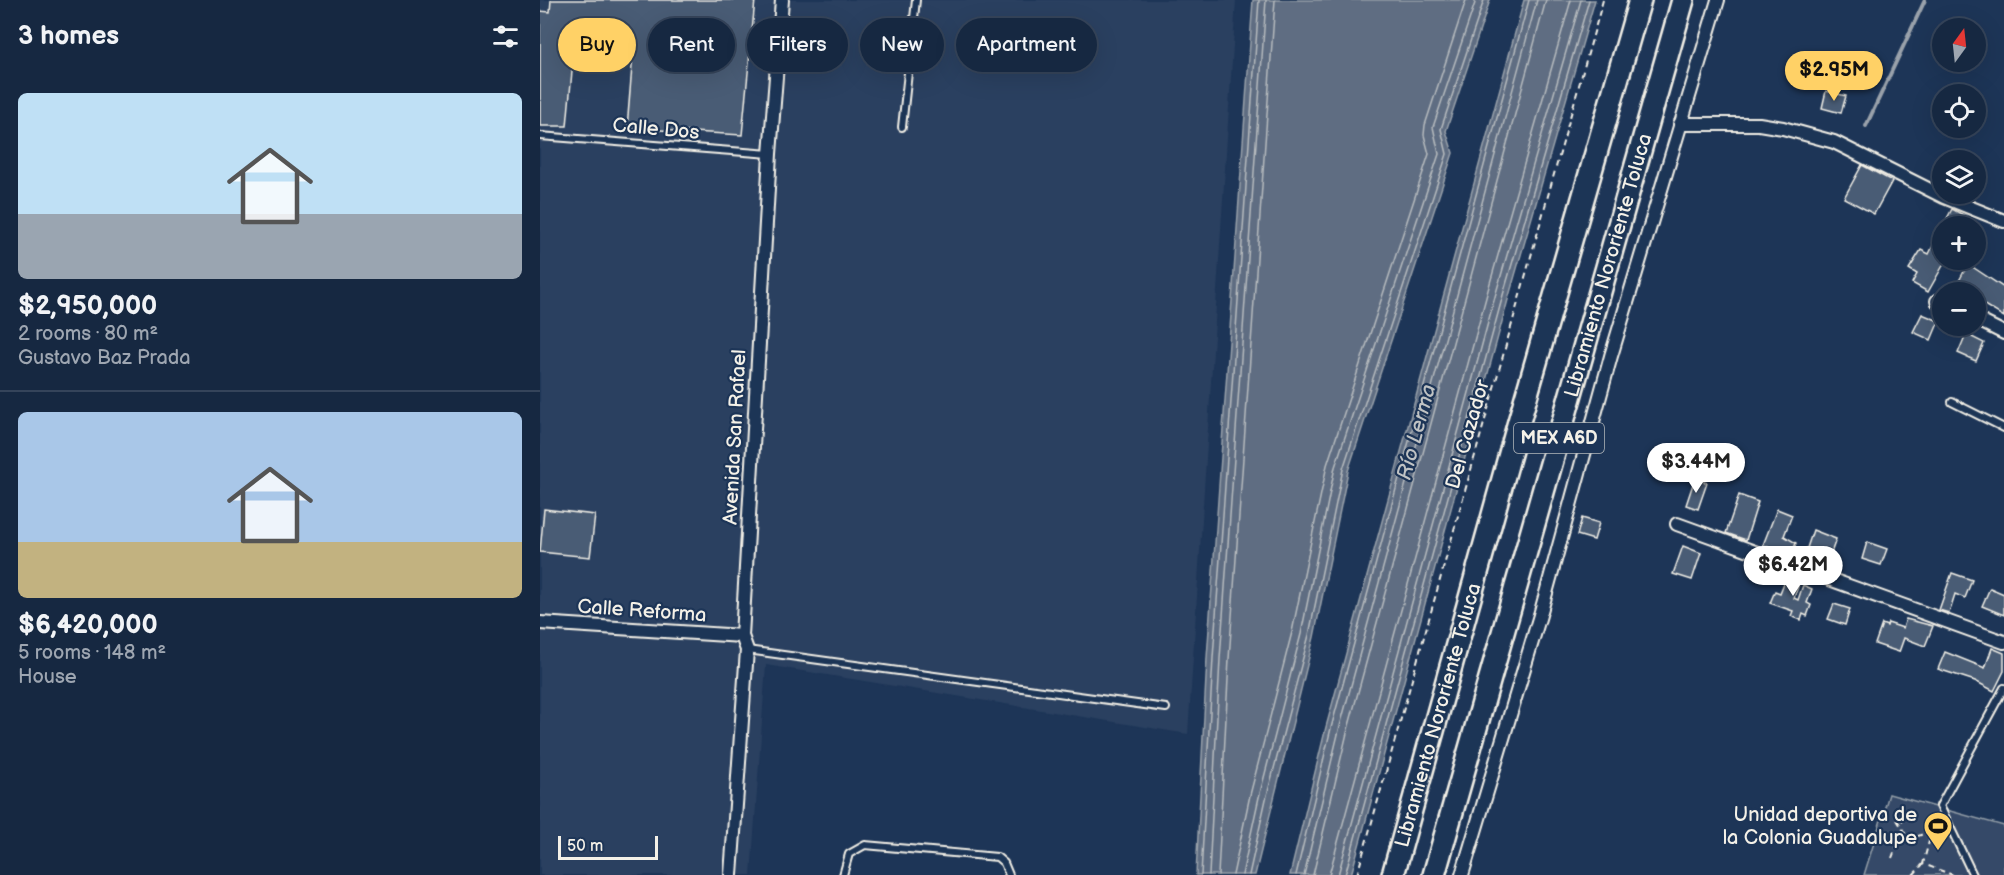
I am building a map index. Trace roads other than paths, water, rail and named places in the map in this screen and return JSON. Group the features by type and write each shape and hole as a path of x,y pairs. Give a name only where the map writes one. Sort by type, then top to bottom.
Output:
{"highway":[{"name":"Libramiento Nororiente Toluca","path":"1393,875 1518,425 1640,0"},
{"name":"Libramiento Nororiente Toluca","path":"1434,875 1683,0"}],"street":[{"name":"Avenida San Rafael","path":"731,875 747,650 742,636 770,154 782,0"},
{"path":"1462,875 1540,615 1611,356 1718,0"},
{"path":"1680,124 1759,124 1834,142 1944,197 2004,221"},
{"path":"1986,324 2004,333"},
{"path":"1677,524 2004,642"},
{"name":"Calle Reforma","path":"540,623 742,636"}],"lane":[{"path":"902,127 916,0"},
{"name":"Calle Dos","path":"540,136 770,154"},
{"path":"1952,402 2004,428"},
{"path":"747,650 1166,708"},
{"path":"1973,875 1940,806 2004,688"},
{"path":"843,875 849,854 865,845 997,857 1004,863 1009,875"}],"water":[{"path":"1253,0 1490,0 1446,131 1453,153 1348,471 1314,637 1255,875 1196,875 1207,658"},
{"name":"Río Lerma","path":"1524,0 1595,0 1509,296 1351,875 1290,875 1326,727"}],"waterway":[{"path":"1866,126 1925,0"}],"place":[{"name":"Unidad deportiva de la Colonia Guadalupe","path":"1938,852"}]}
